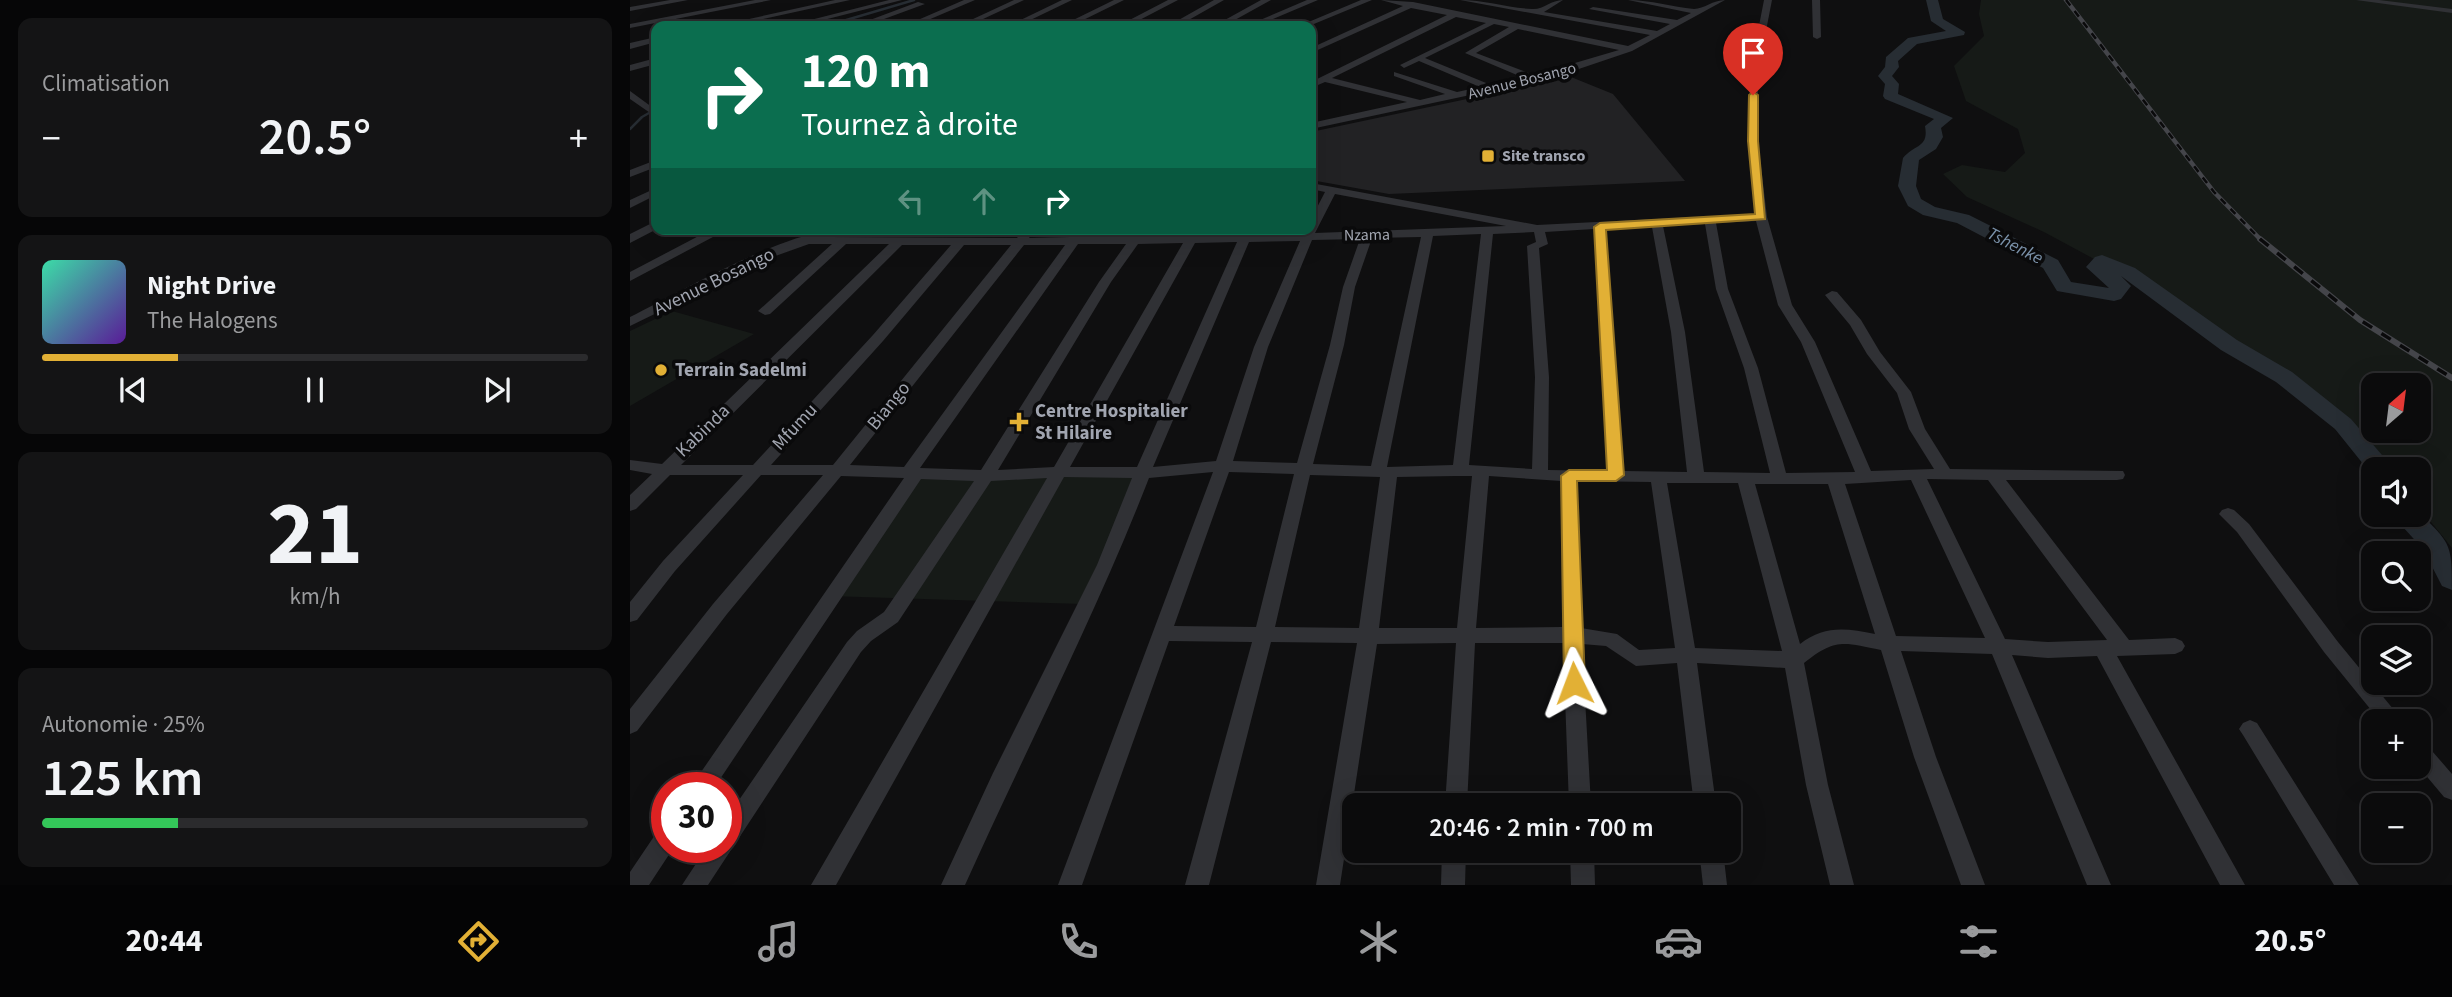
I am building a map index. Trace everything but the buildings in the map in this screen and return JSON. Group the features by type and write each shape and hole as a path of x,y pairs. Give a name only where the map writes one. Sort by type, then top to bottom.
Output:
{"street":[{"path":"630,9 684,0"},
{"path":"655,21 767,0"},
{"path":"744,21 846,0"},
{"path":"815,21 898,0"},
{"path":"920,21 971,0"},
{"path":"973,21 1020,0"},
{"path":"1023,21 1068,0"},
{"path":"1105,0 1130,3"},
{"path":"1131,21 1174,0"},
{"path":"1181,21 1220,0"},
{"path":"1227,21 1267,0"},
{"path":"1262,21 1314,0"},
{"path":"1316,21 1368,0"},
{"path":"1385,0 1629,49"},
{"path":"1316,49 1421,0"},
{"path":"1465,0 1660,34"},
{"path":"1498,6 1512,0"},
{"path":"1535,79 1469,53 1559,0"},
{"path":"1632,0 1699,12"},
{"name":"Avenue Bosango","path":"1316,125 1535,79 1629,49 1721,0"},
{"path":"1768,0 1754,72 1753,141 1761,217 1784,305 1808,342 1866,479"},
{"path":"1816,0 1817,37"},
{"path":"2360,0 2452,11"},
{"path":"754,1 787,21"},
{"path":"1076,21 1118,1"},
{"path":"872,21 921,4"},
{"path":"1144,5 1158,7"},
{"path":"1593,9 1680,23"},
{"path":"1316,83 1453,15"},
{"path":"630,26 651,22"},
{"path":"1404,65 1491,23"},
{"path":"630,46 651,41"},
{"path":"1418,58 1493,89"},
{"path":"630,68 651,62"},
{"path":"1397,74 1459,96"},
{"path":"1324,79 1421,103"},
{"path":"636,100 651,110"},
{"path":"630,174 651,165"},
{"path":"1316,187 1539,229 1542,244 1533,246 1542,377 1540,475"},
{"path":"1316,220 1331,191"},
{"path":"630,205 651,194"},
{"name":"Nzama","path":"1229,235 1487,232 1761,217"},
{"path":"1710,220 1722,289 1751,369 1779,478"},
{"path":"1657,223 1678,332 1696,477"},
{"path":"1600,227 1616,475"},
{"path":"630,239 651,228"},
{"path":"1460,472 1487,232"},
{"path":"1328,885 1368,636 1384,472 1407,324 1428,233"},
{"path":"630,277 710,235"},
{"name":"Avenue Bosango","path":"630,322 743,265 805,240 826,235"},
{"path":"765,311 833,235"},
{"name":"Nzama","path":"849,235 898,242 961,241 1025,235"},
{"name":"Biango","path":"630,725 744,580 837,470 1025,235"},
{"path":"712,772 912,474 954,406 1078,235"},
{"path":"742,815 854,647 864,636 891,617 986,476 1105,282 1138,235"},
{"path":"823,885 911,725 1060,472 1193,235"},
{"path":"1197,885 1338,345 1349,287 1367,235"},
{"path":"953,885 1106,565 1246,236"},
{"path":"1070,885 1160,632 1223,466 1261,347 1308,236"},
{"name":"Mfumu","path":"630,615 668,566 878,338 961,241"},
{"name":"Kabinda","path":"630,505 898,242"},
{"path":"1832,295 1856,323 1874,354 1904,392 1917,429 1945,474"},
{"path":"630,465 663,470 837,470 986,476 1060,472 1143,473 1223,466 1384,472 1481,470 1569,476 1835,479 1916,474 2117,475"},
{"path":"1458,793 1466,633 1481,470"},
{"path":"1992,473 2113,647 2233,885"},
{"path":"1916,474 1944,528 2034,725 2099,885"},
{"path":"1569,476 1572,635 1579,793"},
{"path":"1658,477 1686,655 1703,793"},
{"path":"1745,478 1794,660 1817,785 1842,885"},
{"path":"1835,479 1925,757 1973,885"},
{"path":"2228,514 2243,528 2331,647 2383,709"},
{"path":"1160,632 1368,636 1466,633 1572,635 1610,639 1636,658 1686,655 1794,660 1820,639 1849,636 1889,644 1940,643 2048,650 2175,646"},
{"path":"2250,729 2347,885"},
{"path":"2431,766 2452,790"},
{"path":"635,885 651,861"},
{"path":"694,885 710,863"},
{"path":"1453,885 1454,863"},
{"path":"1582,863 1583,885"},
{"path":"1712,863 1715,885"}],"shaded area":[{"path":"1981,0 2452,0 2452,548 2431,522 2431,457 2372,457 2208,327 2109,267 2044,232 1967,197 1943,174 1962,165 2005,172 2025,153 2018,129 1966,101 1954,66 1984,36 1979,14"},
{"name":"Terrain Sadelmi","path":"672,311 754,334 630,406 630,331"},
{"path":"917,470 1138,477 1083,604 829,596"}],"waterway":[{"path":"843,21 914,0"},
{"name":"Tshenke","path":"1932,0 1937,21 1959,32 1913,41 1891,60 1892,67 1885,76 1892,84 1890,96 1945,118 1933,126 1935,137 1930,146 1911,158 1907,186 1914,202 1929,211 1963,219 2051,264 2064,287 2114,295 2121,286 2096,267 2102,261 2128,272 2229,345 2284,377 2343,424 2371,457"},
{"path":"630,129 651,112"},
{"name":"Tshenke","path":"2417,527 2434,543 2452,579"}],"railway":[{"path":"2066,0 2214,192 2260,239"},
{"path":"2260,239 2360,320 2452,378"}],"place":[{"name":"Site transco","path":"1488,156"},
{"name":"Terrain Sadelmi","path":"661,370"},
{"name":"Centre Hospitalier St Hilaire","path":"1019,422"}],"route":[{"path":"1574,683 1569,476 1616,475 1600,227 1761,217 1753,141 1753,95"}]}
